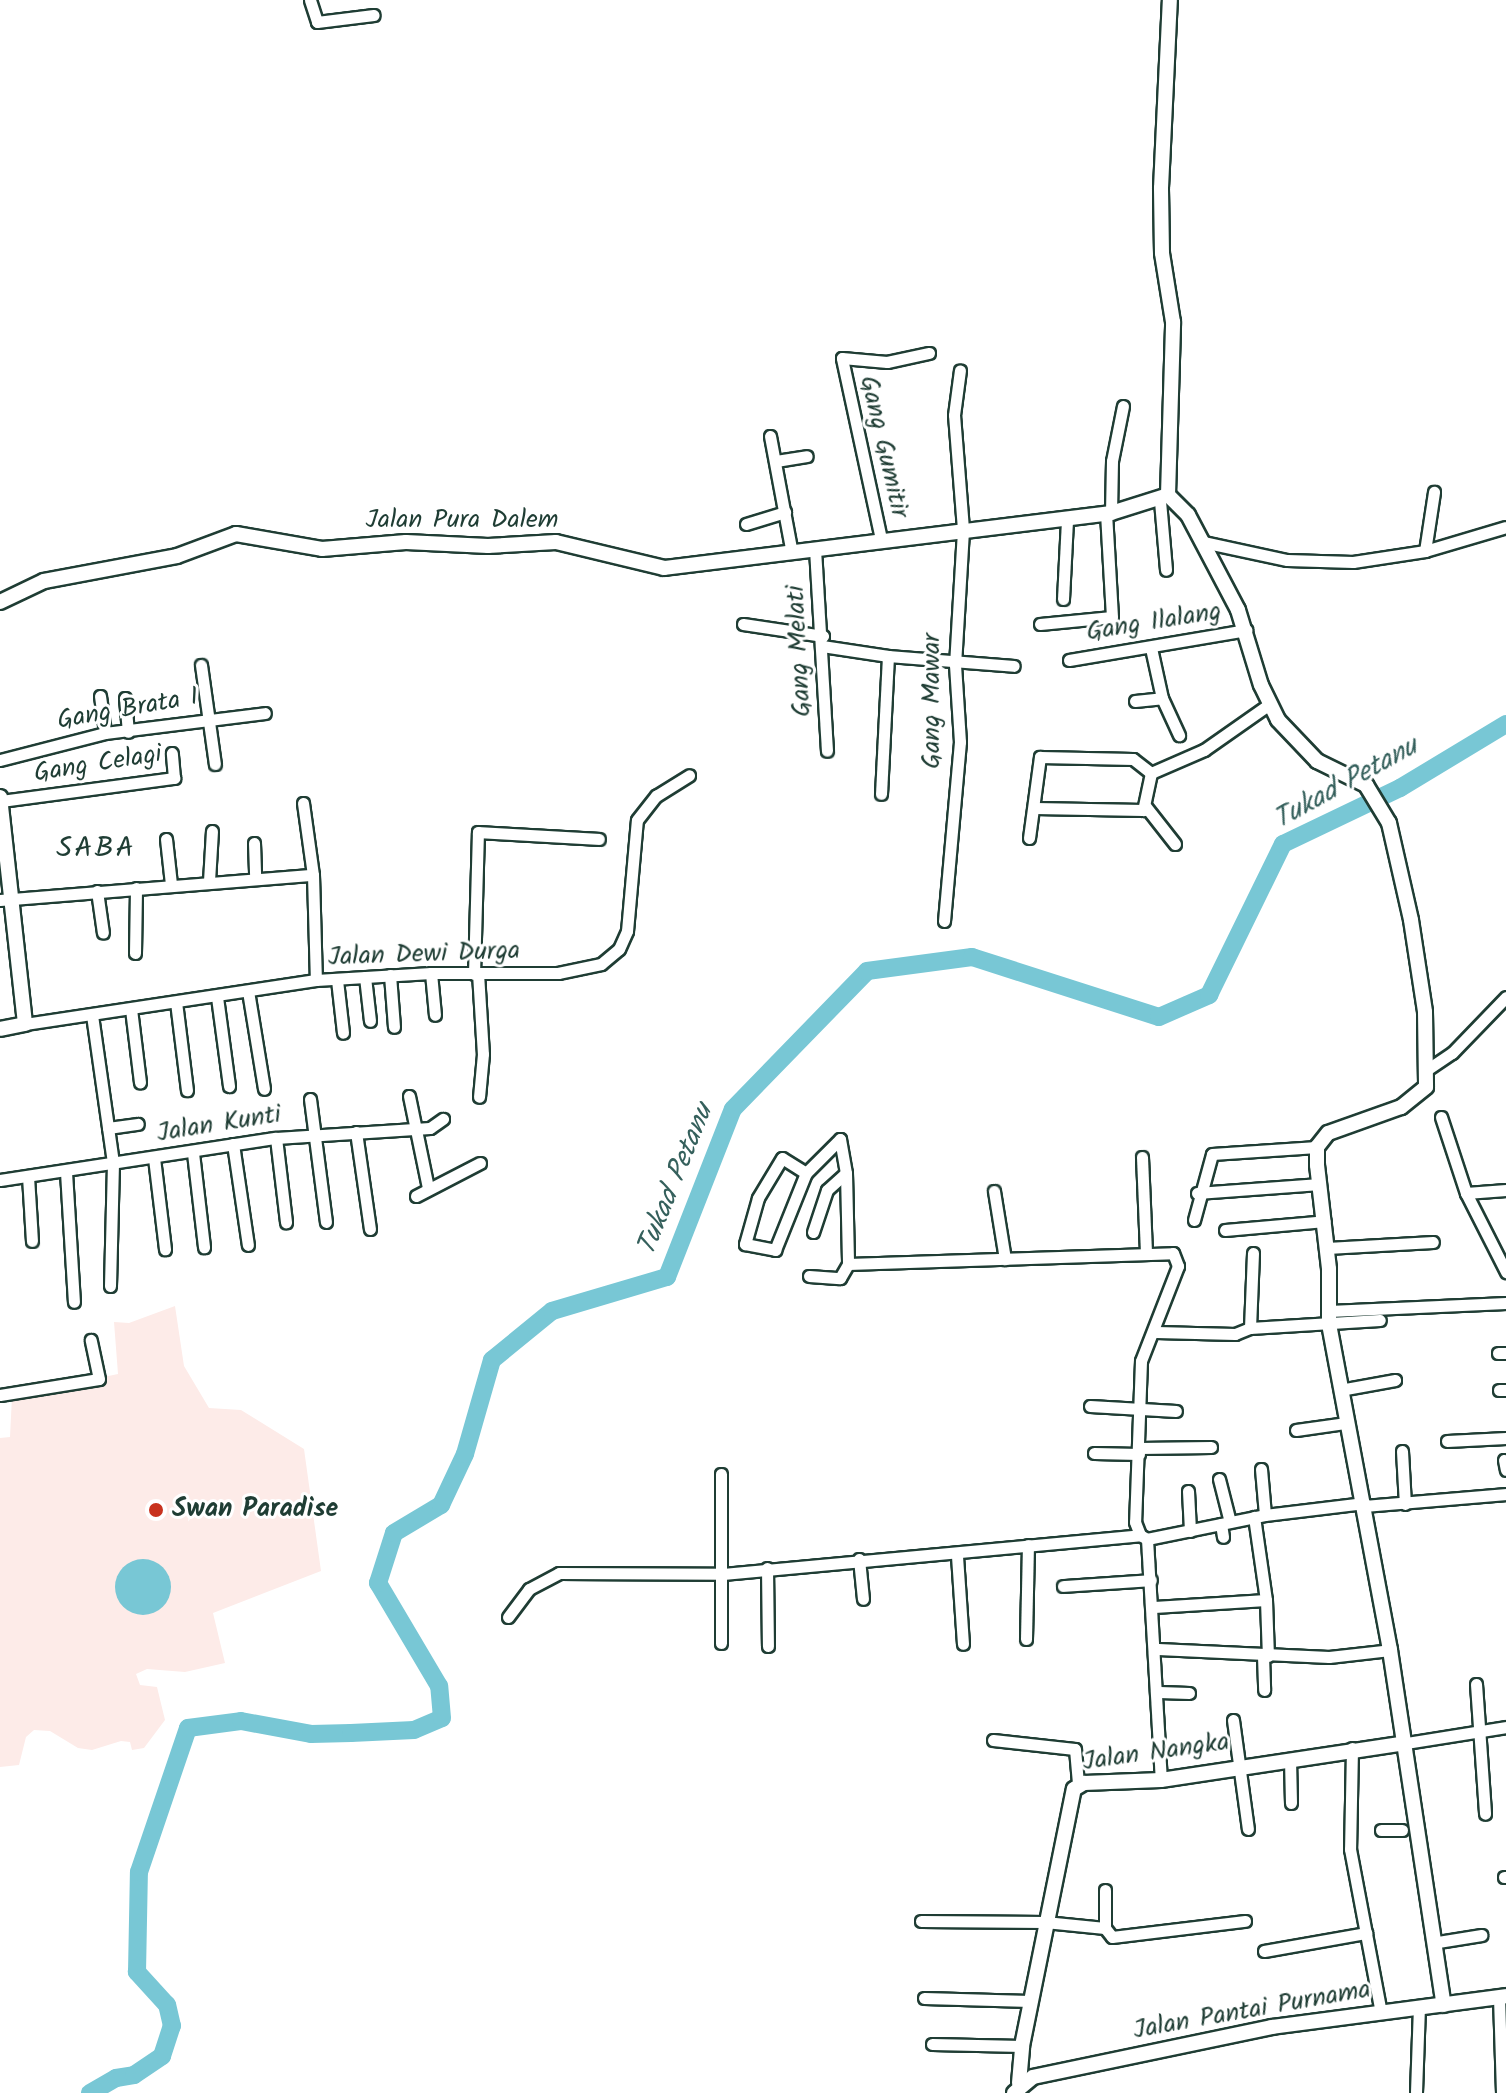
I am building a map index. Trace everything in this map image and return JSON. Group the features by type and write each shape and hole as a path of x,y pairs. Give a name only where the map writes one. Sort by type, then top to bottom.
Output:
{"street":[{"path":"310,0 317,22 374,15"},
{"path":"1166,570 1164,498 1173,322 1162,253 1161,188 1170,0"},
{"name":"Gang Gumitir","path":"881,539 842,358 887,362 929,353"},
{"name":"Gang Mawar","path":"944,921 960,742 955,665 963,529 954,415 960,370"},
{"path":"1040,624 1112,618 1109,513 1112,461 1123,406"},
{"path":"770,436 792,553"},
{"path":"776,461 807,456"},
{"path":"1425,551 1434,492"},
{"path":"1164,498 1184,508 1203,542 1246,630 1268,705 1317,761 1366,785 1389,823 1420,971 1428,1069 1426,1087 1401,1107 1328,1133 1317,1147 1327,1248 1329,1318 1345,1423 1364,1505 1390,1650 1400,1744 1438,1942 1444,2005"},
{"name":"Jalan Pura Dalem","path":"1,596 44,581 177,556 239,534 322,549 406,542 488,546 556,542 664,568 963,529 1067,519 1109,513 1164,498"},
{"path":"746,524 785,512"},
{"path":"1063,599 1067,519"},
{"path":"1203,542 1287,560 1353,562 1425,551 1506,527"},
{"name":"Gang Melati","path":"815,549 823,641 827,751"},
{"path":"743,624 888,656 955,665 1014,666"},
{"name":"Gang Ilalang","path":"1069,660 1246,630"},
{"path":"1151,648 1162,698 1179,735"},
{"path":"881,794 888,656"},
{"path":"201,665 215,764"},
{"path":"100,696 105,733"},
{"path":"125,698 128,732"},
{"path":"1135,701 1162,698"},
{"path":"1151,773 1204,750 1268,705"},
{"name":"Gang Brata I","path":"0,760 105,733 265,713"},
{"name":"Gang Celagi","path":"1,799 158,782 177,775 172,753"},
{"path":"1029,838 1035,808 1036,762 1042,756 1133,759 1151,773"},
{"path":"1151,773 1146,807 1175,844"},
{"name":"Jalan Dewi Durga","path":"25,1024 316,980 431,973 575,972 613,956 627,931 637,820 656,796 689,775"},
{"path":"0,1029 25,1024 8,899 1,799"},
{"path":"303,803 313,875 316,980"},
{"path":"1035,808 1135,811 1146,807"},
{"path":"209,881 212,831"},
{"path":"479,1097 483,1054 476,974 478,832 599,839"},
{"path":"166,839 171,884"},
{"path":"254,843 255,878"},
{"path":"8,899 313,875"},
{"path":"135,953 136,888"},
{"path":"97,891 103,933"},
{"path":"431,973 435,1015"},
{"path":"390,975 394,1027"},
{"path":"365,977 370,1021"},
{"path":"337,980 343,1033"},
{"path":"248,991 264,1089"},
{"path":"217,997 229,1086"},
{"path":"1428,1069 1452,1053 1506,997"},
{"path":"176,1002 187,1090"},
{"path":"131,1009 140,1082"},
{"path":"92,1015 113,1163 110,1286"},
{"path":"409,1096 412,1129 428,1188"},
{"path":"310,1099 326,1222"},
{"path":"1441,1117 1466,1193 1506,1272"},
{"name":"Jalan Kunti","path":"0,1180 276,1138 430,1128 443,1119"},
{"path":"108,1128 138,1124"},
{"path":"356,1132 370,1229"},
{"path":"276,1138 286,1222"},
{"path":"806,1173 782,1158 758,1198 746,1246 775,1250 806,1173 838,1139 842,1140 846,1173 848,1264 840,1278 809,1276"},
{"path":"233,1144 248,1245"},
{"path":"1194,1220 1197,1193 1215,1153 1317,1147"},
{"path":"193,1153 204,1247"},
{"path":"1142,1157 1146,1252"},
{"path":"154,1158 165,1249"},
{"path":"416,1196 480,1163"},
{"path":"66,1172 74,1302"},
{"path":"813,1232 827,1190 846,1173"},
{"path":"28,1176 32,1241"},
{"path":"1197,1193 1320,1184"},
{"path":"1466,1193 1506,1190"},
{"path":"994,1191 1005,1259"},
{"path":"1225,1230 1325,1221"},
{"path":"1327,1248 1433,1242"},
{"path":"848,1264 1146,1252 1173,1253 1178,1261 1156,1332 1141,1361 1138,1408 1135,1522 1143,1537 1154,1607 1161,1780"},
{"path":"1250,1328 1253,1253"},
{"path":"1156,1332 1235,1334 1250,1328 1329,1318 1506,1303"},
{"path":"1329,1318 1380,1320"},
{"path":"0,1395 99,1379 91,1340"},
{"path":"1340,1390 1395,1380"},
{"path":"1090,1406 1176,1411"},
{"path":"1296,1430 1345,1423"},
{"path":"1447,1441 1504,1451"},
{"path":"1094,1453 1211,1447"},
{"path":"1402,1451 1405,1504"},
{"path":"1261,1469 1259,1516 1266,1600 1264,1690"},
{"path":"721,1474 721,1643"},
{"path":"1219,1479 1225,1523 1223,1537"},
{"path":"1188,1491 1190,1531"},
{"path":"508,1617 529,1589 559,1573 723,1574 859,1559 957,1556 1028,1545 1190,1531 1259,1516 1506,1494"},
{"path":"1026,1639 1028,1545"},
{"path":"957,1556 963,1644"},
{"path":"859,1559 863,1599"},
{"path":"767,1568 768,1646"},
{"path":"1063,1586 1151,1580"},
{"path":"1154,1607 1266,1600"},
{"path":"1158,1649 1329,1657 1390,1650"},
{"path":"1476,1684 1485,1814"},
{"path":"1159,1692 1189,1693"},
{"path":"1233,1720 1236,1756 1242,1766 1248,1829"},
{"path":"1400,1744 1506,1727"},
{"path":"993,1740 1075,1749 1078,1786"},
{"name":"Jalan Nangka","path":"1016,2088 1068,1799 1078,1786 1161,1780 1352,1748 1400,1744"},
{"path":"1352,1748 1350,1849 1381,2013"},
{"path":"1290,1759 1291,1803"},
{"path":"1381,1830 1402,1830"},
{"path":"1105,1890 1105,1928"},
{"path":"921,1921 1045,1922 1105,1928 1115,1937 1245,1921"},
{"path":"1264,1951 1366,1933"},
{"path":"1438,1942 1481,1935"},
{"path":"1502,2093 1503,1996"},
{"name":"Jalan Pantai Purnama","path":"1016,2088 1272,2027 1503,1996"},
{"path":"924,1998 1030,2001"},
{"path":"1416,2092 1419,2007"},
{"path":"932,2044 1022,2046"}],"shaded area":[{"name":"Swan Paradise","path":"175,1306 184,1366 209,1408 241,1410 304,1449 321,1571 213,1613 225,1663 185,1672 147,1669 136,1674 140,1685 157,1687 165,1720 144,1748 132,1750 130,1742 121,1741 92,1750 78,1748 50,1731 34,1730 26,1737 19,1765 0,1767 0,1438 10,1437 12,1396 118,1374 114,1322 129,1323"}],"water":[{"path":"143,1559 163,1567 171,1587 163,1607 143,1615 123,1607 115,1587 123,1567"}],"waterway":[{"name":"Tukad Petanu","path":"90,2093 116,2078 134,2075 162,2056 172,2026 167,2005 137,1972 139,1872 188,1728 241,1721 311,1734 351,1733 414,1730 442,1718 439,1686 378,1583 394,1533 441,1505 465,1454 492,1360 552,1311 667,1277 733,1109 867,971 972,957 1159,1017 1209,995 1283,844 1400,788 1506,724"}],"place":[{"name":"Swan Paradise","path":"156,1510"}],"district":[{"name":"SABA","path":"96,849"}]}
